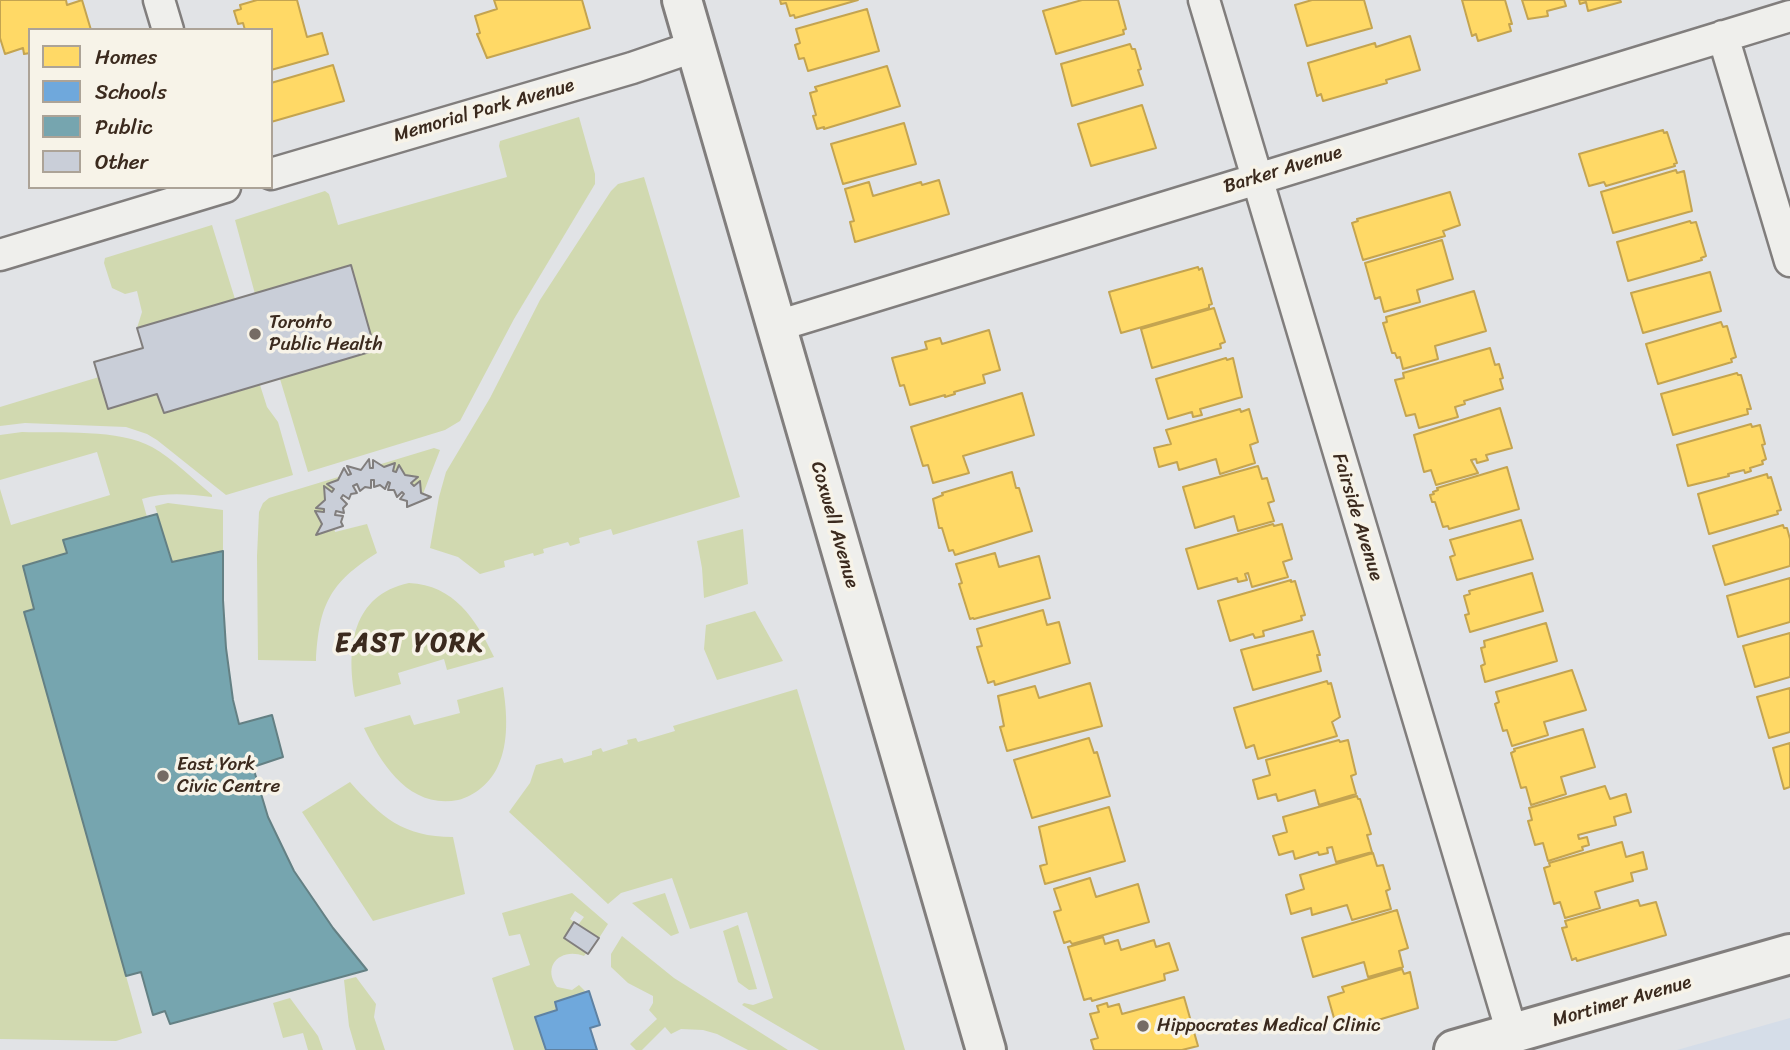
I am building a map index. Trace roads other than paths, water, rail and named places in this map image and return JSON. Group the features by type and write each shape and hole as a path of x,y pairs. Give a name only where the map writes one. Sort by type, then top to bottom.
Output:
{"main road":[{"name":"Coxwell Avenue","path":"682,0 986,1050"},
{"name":"Mortimer Avenue","path":"1454,1050 1790,954"}],"street":[{"path":"159,0 167,28"},
{"name":"Fairside Avenue","path":"1204,0 1512,1034"},
{"name":"Barker Avenue","path":"777,326 1790,16"},
{"path":"1723,36 1790,261"},
{"name":"Memorial Park Avenue","path":"273,173 632,68 696,46"},
{"path":"0,255 216,189"}],"place":[{"name":"Toronto Public Health","path":"255,334"},
{"name":"East York Civic Centre","path":"163,776"},
{"name":"Hippocrates Medical Clinic","path":"1143,1026"}],"district":[{"name":"EAST YORK","path":"410,644"}]}
